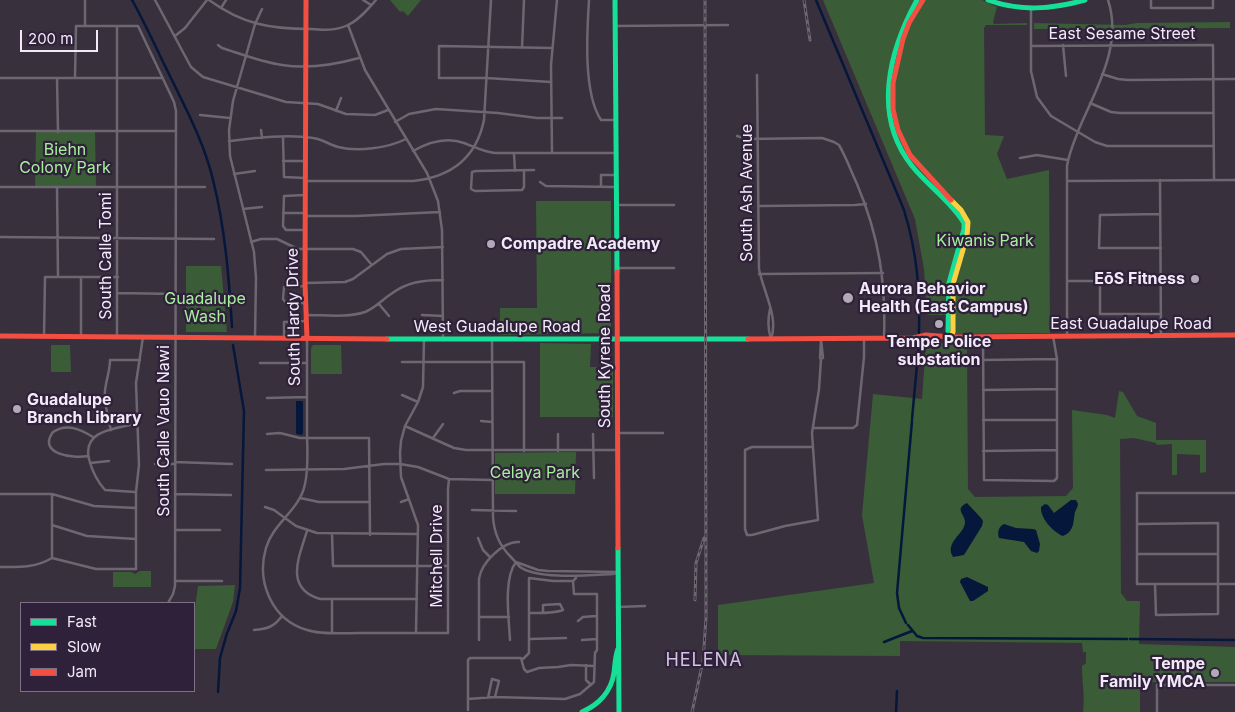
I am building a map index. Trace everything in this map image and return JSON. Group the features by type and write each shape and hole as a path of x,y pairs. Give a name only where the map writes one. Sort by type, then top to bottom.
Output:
{"main road":[{"name":"South Hardy Drive","path":"306,0 305,230 307,339"},
{"name":"South Kyrene Road","path":"615,0 619,712"},
{"path":"917,0 898,40 889,78 888,114 892,130 899,145 911,163 967,219 968,229 962,243 950,291 950,318 953,332 951,337"},
{"path":"906,24 923,0"},
{"path":"988,0 1011,7 1031,8 1060,7 1085,0"},
{"name":"East Guadalupe Road","path":"917,338 933,340 938,337 1235,335"},
{"name":"West Guadalupe Road","path":"0,336 617,340 917,338"},
{"path":"582,712 597,703 608,689 614,674 614,656 619,646"}],"street":[{"path":"85,0 85,26"},
{"path":"155,0 191,67 198,74 286,102 318,104 354,115 375,115 388,110"},
{"path":"175,36 185,28 208,0 255,24 278,28 331,30 348,25 376,0"},
{"path":"221,8 226,0"},
{"path":"363,0 371,5"},
{"path":"283,137 284,177 413,181 430,179 452,170 468,156 482,127 491,0"},
{"path":"522,48 524,0"},
{"path":"552,154 552,48 557,0"},
{"path":"589,0 587,54 590,86 597,114 601,120 616,120"},
{"path":"1067,336 1068,160 1110,56 1111,16 1108,0"},
{"path":"1150,0 1150,8 1213,8 1213,0"},
{"path":"1031,8 1031,71 1036,94 1051,116 1095,142 1117,148 1214,146"},
{"path":"255,338 255,265 234,174 229,141 230,118 237,87 255,24 262,9"},
{"path":"348,25 360,58 374,87 430,179 440,212 443,247 443,339"},
{"path":"615,26 728,25"},
{"path":"75,78 76,26 117,26"},
{"name":"South Calle Vauo Nawi","path":"117,26 138,26 174,102 176,111 175,581 173,594 169,602"},
{"name":"South Calle Tomi","path":"117,26 117,336"},
{"path":"218,45 222,48 281,65 336,64 360,58"},
{"path":"1063,45 1066,76"},
{"name":"East Sesame Street","path":"1031,46 1213,45 1213,79"},
{"path":"551,82 486,78 439,78 439,46 552,48"},
{"path":"1102,74 1128,80 1235,79"},
{"name":"South Ash Avenue","path":"757,75 759,274 773,314 773,334 771,339"},
{"path":"0,78 163,78"},
{"path":"57,78 58,132"},
{"path":"1213,79 1214,180"},
{"path":"336,111 341,98"},
{"path":"1090,103 1120,114 1213,113"},
{"path":"395,122 409,114 427,110 562,118"},
{"path":"200,115 230,118"},
{"path":"261,130 262,138"},
{"path":"0,131 176,131"},
{"path":"737,136 747,139 822,138 839,145 866,204 876,238 885,302 884,338"},
{"path":"229,141 283,137 305,138 320,140 346,148 381,148 394,145 406,139"},
{"path":"414,151 423,145 438,141 460,142 489,152 514,154 616,154"},
{"path":"514,154 515,171"},
{"path":"1020,158 1037,155 1068,160"},
{"path":"283,161 305,161"},
{"path":"234,174 255,170"},
{"path":"524,171 524,187 522,190 475,191 472,189 472,172 534,170"},
{"path":"601,186 601,175 616,175"},
{"path":"1160,180 1161,336"},
{"path":"1067,181 1235,180"},
{"path":"540,182 546,186 616,187"},
{"path":"0,186 205,187"},
{"path":"57,187 58,276"},
{"path":"305,195 284,196 283,213 284,229 305,230"},
{"path":"759,206 855,206 866,204"},
{"path":"616,205 674,205"},
{"path":"243,209 262,207"},
{"path":"283,213 356,216 440,212"},
{"path":"1160,214 1100,214 1099,248 1161,248"},
{"path":"0,237 214,239"},
{"path":"251,242 262,239 277,239 294,247 306,249 353,248 361,252 371,264"},
{"path":"306,302 284,302 284,287 345,282 387,254 401,249 443,247"},
{"path":"617,268 674,268"},
{"path":"759,274 882,273"},
{"path":"81,276 81,336"},
{"path":"44,336 45,277 118,276"},
{"path":"284,339 284,322 354,314 379,304 402,286 414,282 442,280"},
{"path":"1067,282 1161,281"},
{"path":"1100,282 1100,314 1161,314"},
{"path":"118,294 176,294"},
{"path":"379,304 389,316"},
{"path":"422,316 443,316"},
{"path":"982,337 984,480 988,482 1057,480 1057,359 1053,336"},
{"path":"0,567 29,567 44,563 52,558 96,568 136,569 136,492 139,464 136,383 143,337"},
{"path":"812,447 746,448 745,529 747,535 752,536 785,526 818,520 812,447 821,359 823,358 821,338"},
{"path":"813,428 856,427 864,358 864,338"},
{"name":"South Hardy Drive","path":"282,616 270,601 265,589 264,561 270,537 300,498 305,483 307,470 307,339"},
{"path":"254,630 268,629 282,616 289,622 306,630 332,633 416,633 418,534 416,515 401,477 400,464 401,441 405,426 418,402 424,379 424,339"},
{"path":"492,339 492,511 494,530 503,548 525,569 543,574 613,574 618,572"},
{"path":"983,360 1057,359"},
{"path":"111,430 105,402 110,360 140,360"},
{"path":"402,362 524,362 524,450"},
{"path":"260,363 307,363"},
{"path":"983,390 1057,389"},
{"path":"454,393 460,391 492,391"},
{"path":"402,395 418,402"},
{"path":"267,398 307,397"},
{"path":"88,405 105,402"},
{"path":"983,420 1057,420"},
{"path":"136,492 105,490 99,483 90,463 88,445 93,437 138,422"},
{"path":"481,422 492,422"},
{"path":"433,438 443,424"},
{"path":"405,426 454,448 466,450 618,450"},
{"path":"89,456 69,457 54,450 50,446 49,440 57,429 69,428 81,430 93,437"},
{"path":"267,434 280,433 307,438 369,438 370,535"},
{"path":"618,433 663,433"},
{"path":"558,434 558,451"},
{"path":"593,434 594,478"},
{"path":"984,451 1057,450"},
{"path":"90,463 109,461"},
{"path":"155,464 232,464"},
{"path":"266,470 344,469 400,464 418,467 450,479 492,480"},
{"name":"Mitchell Drive","path":"416,633 448,633 448,489 450,479"},
{"path":"1235,493 1137,493 1137,584 1235,584"},
{"path":"0,494 52,494 94,506 136,508"},
{"path":"52,494 52,558"},
{"path":"175,494 231,495"},
{"path":"300,498 319,502 369,502"},
{"path":"401,502 409,499"},
{"path":"265,507 274,510 285,519 307,531 332,534 418,534"},
{"path":"472,510 516,511"},
{"path":"1137,524 1218,524 1218,614 1156,615 1156,584"},
{"path":"52,525 87,536 136,538"},
{"path":"175,530 220,530"},
{"path":"307,531 296,569 296,577 300,585 312,597 332,600 417,600"},
{"path":"332,534 332,566 448,566"},
{"path":"478,538 483,550 490,558"},
{"path":"479,640 480,576 484,564 512,542 519,542"},
{"path":"1137,554 1218,554"},
{"path":"510,640 510,575 516,562"},
{"path":"468,699 495,697 565,700 580,694 591,684 595,676 598,594 574,594 574,580 553,581 528,578 529,653 523,659 470,658 468,660 468,699 468,710"},
{"path":"175,581 222,581"},
{"path":"332,600 332,633"},
{"path":"529,612 543,612 563,610 560,604 543,605 543,612"},
{"path":"618,607 646,606"},
{"path":"578,621 583,618 596,616"},
{"path":"479,617 509,617"},
{"path":"530,639 566,638"},
{"path":"582,640 597,639"},
{"path":"523,659 524,669 527,672 538,668 594,666"},
{"path":"586,665 586,680 591,684"},
{"path":"488,699 492,679 499,681 495,697"},
{"path":"1157,712 1157,685 1235,685"}],"green space":[{"path":"390,0 421,0 408,16 403,11 400,12"},
{"name":"Kiwanis Park","path":"823,0 982,0 997,7 994,24 1027,23 1027,25 986,25 984,28 985,135 1004,136 997,154 1007,179 1049,170 1050,333 956,334 954,332 954,315 927,315 924,269 915,219"},
{"path":"1230,22 1230,28 1034,29 1034,23 1125,25 1137,23"},
{"name":"Biehn Colony Park","path":"36,132 95,132 96,187 35,187"},
{"path":"536,201 611,201 611,333 500,335 500,308 537,308"},
{"name":"Guadalupe Wash","path":"186,266 221,266 227,332 186,332"},
{"path":"540,343 591,344 590,367 613,367 613,417 540,417"},
{"path":"926,343 967,343 968,489 975,497 1066,496 1073,488 1072,410 1115,418 1119,391 1123,392 1137,416 1156,423 1156,440 1206,440 1206,472 1200,473 1200,455 1177,454 1177,475 1172,475 1172,444 1157,445 1156,443 1134,438 1120,439 1121,593 1127,601 1140,601 1139,644 1235,647 1235,682 1140,682 1140,712 1083,712 1082,666 1086,663 1086,652 1083,652 1082,643 900,641 900,656 718,655 718,605 874,583 862,515 873,394 922,399"},
{"path":"51,345 70,345 71,372 51,372"},
{"path":"313,345 341,345 342,374 311,374 311,348"},
{"name":"Celaya Park","path":"576,452 575,494 495,494 495,453"},
{"path":"140,571 151,571 151,587 113,587 113,572 131,572 135,574"},
{"path":"235,585 233,602 216,649 195,649 195,608 198,586"}],"water":[{"path":"296,401 303,402 302,435 296,434"},
{"path":"1071,500 1076,500 1078,505 1072,529 1063,536 1048,524 1043,516 1041,507 1045,504 1048,505 1054,513"},
{"path":"967,503 983,521 982,526 964,555 953,557 951,547 965,522 961,507"},
{"path":"1004,524 1016,528 1036,530 1040,544 1039,551 1037,553 1031,551 1024,542 999,538 999,530"},
{"path":"967,577 988,587 988,591 970,601 960,582 961,579"}],"waterway":[{"path":"132,0 187,112 209,166 223,234 232,327"},
{"path":"816,0 904,210 917,271 919,333"},
{"path":"912,419 919,343"},
{"path":"228,631 236,611 240,588 244,411 233,345"},
{"path":"906,623 899,608 897,593 912,421"},
{"path":"908,625 917,636 923,638 1127,639"},
{"path":"884,642 912,631"},
{"path":"218,692 220,658 227,633"},
{"path":"1130,639 1234,640"},
{"path":"896,712 897,691"}],"railway":[{"path":"692,712 703,661 706,618 705,0"},
{"path":"804,0 810,40"},
{"path":"695,600 696,563 704,538"}],"traffic: fast":[{"path":"615,0 617,272"},
{"path":"917,0 899,40 893,62 889,83 889,105 892,126 900,147 912,166 953,208 964,223 949,283 948,331 951,337"},
{"path":"988,0 1024,8 1048,7 1085,0"},
{"path":"387,339 748,339"},
{"path":"618,548 619,712"},
{"path":"582,712 593,706 607,692 614,673 618,649"}],"traffic: slow":[{"path":"951,200 961,210 968,222 967,236 953,284 953,332 951,337"}],"traffic: jam":[{"path":"306,0 305,283 307,339"},
{"path":"923,0 909,23 903,39 893,83 893,109 898,130 910,155 951,200"},
{"path":"617,272 618,548"},
{"path":"913,338 926,335 951,337 1235,335"},
{"path":"0,336 387,339"},
{"path":"748,339 913,338 925,341 938,337"}],"place":[{"name":"Compadre Academy","path":"491,244"},
{"name":"EōS Fitness","path":"1195,279"},
{"name":"Aurora Behavior Health (East Campus)","path":"848,298"},
{"name":"Tempe Police substation","path":"939,324"},
{"name":"Guadalupe Branch Library","path":"17,409"},
{"name":"Tempe Family YMCA","path":"1215,673"}],"district":[{"name":"HELENA","path":"704,661"}]}
